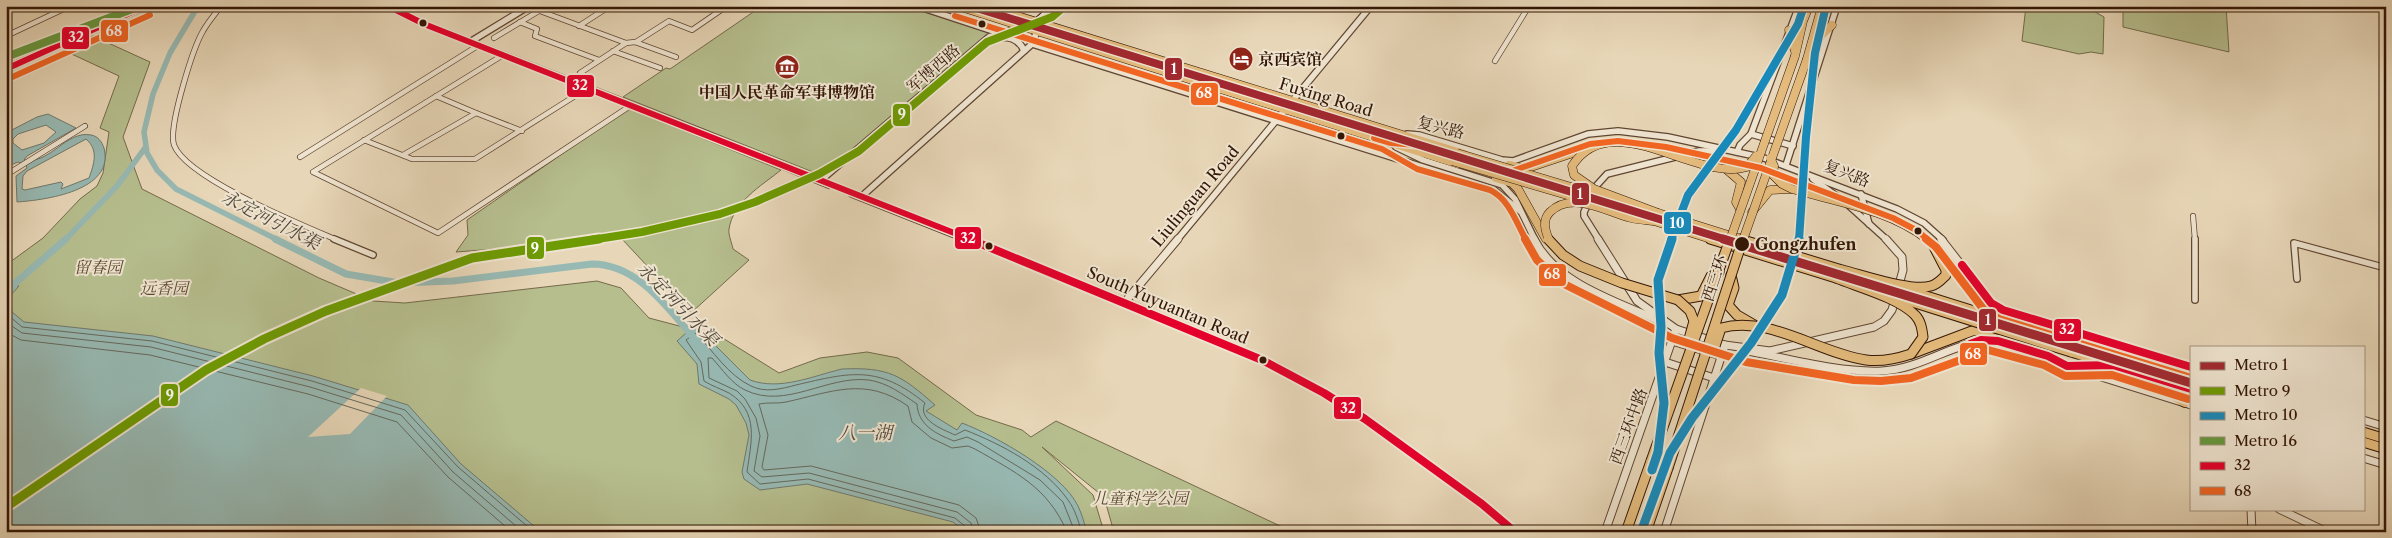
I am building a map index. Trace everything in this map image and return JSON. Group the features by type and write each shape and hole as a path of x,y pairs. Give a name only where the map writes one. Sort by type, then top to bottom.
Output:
{"highway":[{"name":"Fuxing Road","path":"958,6 1025,27 1039,26 1291,101 1393,133 1455,157"},
{"name":"Fuxing Road","path":"985,6 1039,26 1285,108 1386,140 1455,157"},
{"path":"1626,532 1796,55 1803,21 1809,6"},
{"name":"西三环","path":"1646,532 1770,158 1807,59 1822,6"},
{"path":"1811,45 1832,25"},
{"path":"1789,30 1796,55"},
{"path":"1455,157 1526,168 1597,145 1610,143 1636,144 1726,169 1747,167 1752,159 1760,154"},
{"path":"1597,145 1582,153 1575,160 1574,172 1579,180 1591,188 1641,204 1656,217"},
{"path":"1455,157 1467,169 1516,186 1546,239 1563,257 1580,267 1685,304 1693,317 1694,325 1690,339 1693,346"},
{"name":"复兴路","path":"1455,157 1656,217"},
{"path":"1770,158 1774,166 1773,175 1782,184 1792,189"},
{"path":"1726,169 1741,182 1742,185 1736,202 1740,209"},
{"path":"1752,212 1761,204 1765,193 1769,189 1781,187 1898,221 1913,228 1944,253 1977,299 1994,317"},
{"path":"1546,239 1544,224 1547,215 1554,208 1568,203 1585,204 1633,219 1656,217 1839,274 2053,346"},
{"path":"1839,274 1915,288 1934,286 1943,280 1946,270 1932,242"},
{"path":"1678,300 1701,296 1711,276 1719,272"},
{"path":"1839,274 1994,317 2113,365 2190,389"},
{"path":"1839,274 1899,304 1915,315 1922,328 1923,336 1911,354"},
{"path":"1731,275 1734,288 1728,305 1740,318 1756,326"},
{"path":"1706,350 1715,346 1723,326 1737,323 1756,326 1864,360 1892,360 1972,331 1980,330 2053,346 2097,349 2190,378"},
{"path":"2364,432 2386,439"},
{"path":"2364,442 2386,449"}],"main road":[{"path":"92,27 128,6"},
{"path":"6,68 137,6"},
{"path":"92,27 146,6"},
{"path":"1039,26 1054,6"},
{"path":"1039,26 1065,6"},
{"path":"2097,349 2144,353"},
{"path":"2067,366 2113,365"},
{"path":"2124,368 2188,404"}],"street":[{"path":"6,36 70,6"},
{"path":"221,6 203,31 196,46 174,123 174,144 184,160 203,175 293,221 373,256"},
{"path":"387,6 424,24 586,89 706,134 829,185"},
{"path":"402,13 414,6"},
{"path":"470,42 529,6"},
{"path":"494,38 547,6"},
{"path":"579,26 610,6"},
{"path":"636,42 669,21 692,30 727,6"},
{"path":"917,6 999,33"},
{"name":"Liulinguan Road","path":"1125,302 1370,6"},
{"path":"1495,61 1529,6"},
{"path":"1798,6 1751,134 1740,145 1737,152 1698,151 1611,173 1599,182 1584,212 1586,220 1637,301 1676,329 1749,353 1856,370 1881,371 1908,368 1975,342 1989,340 2048,356 2067,366 2188,404"},
{"path":"1725,345 1781,350 1883,323 1893,309 1903,259 1894,246 1818,181 1786,166 1837,6"},
{"path":"540,11 626,43 636,42 676,57"},
{"path":"520,22 537,29 535,36 599,60"},
{"path":"860,197 1032,44 1039,26"},
{"name":"军博西路","path":"820,182 986,40 999,33 1025,27"},
{"path":"986,40 1011,38 1021,43 1024,51"},
{"path":"580,72 626,43"},
{"path":"1032,44 1274,122 1493,189 1520,211"},
{"path":"300,157 479,45"},
{"path":"613,51 660,68"},
{"path":"503,55 313,172 438,233 630,106"},
{"path":"364,140 412,158 475,159 586,89"},
{"path":"436,96 522,131"},
{"path":"403,155 476,113"},
{"path":"6,175 85,126"},
{"name":"复兴路","path":"1393,133 1419,135 1502,160 1513,161 1588,134 1641,132 1737,152 1786,166 1896,208 1935,231 1991,303 1999,308 2190,367"},
{"path":"1751,134 1793,146"},
{"name":"复兴路","path":"1386,140 1422,160 1500,184 1510,191 1540,249 1566,274 1598,292 1676,329"},
{"name":"South Yuyuantan Road","path":"852,194 1125,302 1245,352 1324,393 1365,419 1482,504 1515,532"},
{"path":"1861,194 1869,225"},
{"path":"2193,216 2196,260 2195,300"},
{"path":"2297,279 2294,243 2386,268"},
{"name":"西三环中路","path":"1605,532 1676,329"},
{"path":"1672,340 1721,356"},
{"path":"1664,532 1725,345"},
{"path":"1665,362 1714,378"},
{"path":"2364,420 2386,427"},
{"path":"2364,458 2386,465"},
{"path":"2250,510 2252,532"},
{"path":"2281,510 2327,532"}],"green space":[{"name":"中国人民革命军事博物馆","path":"762,6 906,6 993,34 823,176 623,97 666,68 670,69"},
{"path":"2026,6 2085,6 2104,17 2103,54 2091,52 2079,54 2022,41"},
{"path":"2123,6 2226,6 2229,52 2123,27"},
{"path":"93,36 150,62 123,137 142,189 319,278 373,301 405,303 597,281 621,288 649,318 721,337 779,373 820,358 867,352 898,358 976,415 1022,430 1031,437 1056,421 1293,532 1114,532 1104,497 1042,447 1093,495 1104,532 6,532 6,265 43,238 80,199 97,186 103,173 109,132 100,128 119,76 63,50"},
{"path":"628,108 781,170 749,195 732,219 729,231 733,249 749,260 691,313 622,239 456,252 468,235 467,220"}],"water":[{"path":"48,114 76,128 27,156 24,160 42,158 74,138 82,135 91,135 98,138 104,148 105,163 99,174 89,183 75,190 44,199 17,202 16,176 27,168 26,165 18,162 6,167 6,133 37,117","holes":["46,125 56,132 44,143 22,150 13,143 13,139 18,134","86,139 94,152 94,162 89,178 61,189 63,184 61,182 25,190 22,189 23,176 27,171"]},
{"path":"6,284 19,286 10,296 12,312 24,322 153,336 313,376 408,405 461,464 534,526 546,532 6,532"},
{"name":"八一湖","path":"695,325 750,380 761,383 785,383 842,369 872,370 893,375 903,380 935,405 926,411 957,430 962,423 1009,446 1027,457 1058,481 1070,493 1078,506 1087,532 965,532 953,522 807,484 760,490 744,479 742,472 749,435 746,423 736,405 729,399 699,384 697,364 677,341"}],"pier":[{"path":"361,388 387,396 350,434 308,437"}],"waterway":[{"name":"永定河引水渠","path":"198,6 170,53 153,94 144,132 147,153 157,170 176,189 278,240"},
{"path":"66,239 117,186 145,148"},
{"path":"13,285 66,239"},
{"name":"永定河引水渠","path":"275,239 346,274 399,283 453,281 592,264 608,266 623,271 649,289 693,337"}],"tunnel":[{"path":"829,185 852,194"}],"metro line":[{"name":"16","path":"6,57 96,21 140,6"},
{"name":"1","path":"970,6 2190,383"},
{"name":"9","path":"6,507 206,370 264,339 326,311 472,258 642,232 720,214 755,202 819,174 859,151 987,42 1052,17 1065,6"},
{"name":"10","path":"1652,470 1658,452 1664,403 1659,353 1661,327 1658,280 1663,261 1688,195 1736,130 1798,24 1804,6"},
{"name":"10","path":"1641,532 1670,453 1692,418 1751,343 1782,295 1801,233 1806,137 1815,53 1826,6"}],"transit line":[{"name":"32","path":"6,69 145,6"},
{"name":"32","path":"388,6 424,24 993,248 1262,360 1324,393 1365,419 1482,504 1515,532"},
{"name":"68","path":"10,78 150,15"},
{"name":"68","path":"955,16 1382,149 1417,169 1490,190 1500,195 1505,201 1537,260 1560,282 1672,338 1746,362 1854,380 1881,381 1911,378 1978,352 1988,350 2044,365 2065,376 2112,375 2188,399"},
{"name":"68","path":"1374,138 1391,143 1417,145 1499,170 1512,171 1590,144 1618,141 1666,147 1761,168 1893,218 1918,231 1936,247 1984,310 1999,319 2188,377"},
{"name":"32","path":"1962,265 1991,303 2003,310 2190,367"},
{"name":"32","path":"1970,344 1981,340 1998,341 2048,356 2067,366 2113,365 2190,389"}],"place":[{"name":"京西宾馆","path":"1241,59"},
{"name":"中国人民革命军事博物馆","path":"787,67"},
{"name":"Gongzhufen","path":"1742,244"}],"park label":[{"name":"留春园","path":"98,267"},
{"name":"远香园","path":"164,288"},
{"name":"儿童科学公园","path":"1140,498"}]}
